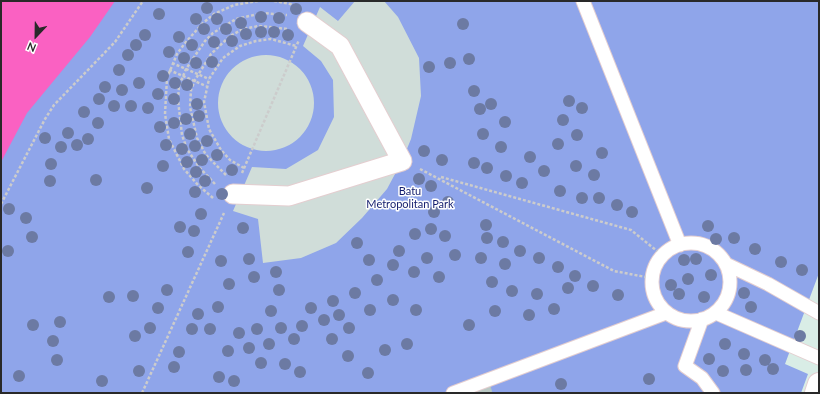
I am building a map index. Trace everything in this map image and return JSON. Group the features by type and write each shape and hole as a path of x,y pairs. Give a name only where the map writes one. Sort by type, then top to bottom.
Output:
{"street":[{"path":"226,190 289,196 402,161 340,46 301,27"},
{"path":"816,393 819,384"}],"lane":[{"path":"583,1 680,244"},
{"path":"691,243 706,247 720,256 726,264 730,274 730,285 726,300 716,313 702,319 686,321 675,318 666,313 659,305 654,295 652,278 656,264 662,256 680,244 691,243"},
{"path":"726,264 768,284 819,313"},
{"path":"453,393 666,313"},
{"path":"716,313 819,358"},
{"path":"702,319 685,366 702,378 713,393"}],"path":[{"path":"1,204 44,119 54,105 115,42 143,1"},
{"path":"233,1 234,5"},
{"path":"226,190 192,179 179,162 169,139 165,114 169,70 184,43 214,14 234,5 258,1"},
{"path":"226,190 212,182 199,167 187,149 182,135 178,111 179,86 186,69 205,41 213,33 236,19 251,14 288,15 301,27"},
{"path":"226,190 212,162 200,146 197,138 190,106 191,90 195,80 218,46 243,29 268,26 301,27"},
{"path":"244,168 230,160 221,150 209,129 204,102 206,86 223,58 240,46 256,41 271,39 296,46"},
{"path":"172,63 209,79"},
{"path":"169,70 206,86"},
{"path":"652,278 614,271 435,175 631,230 662,256"}],"green space":[{"name":"Batu Metropolitan Park","path":"1,1 819,1 819,273 785,364 808,374 801,393 1,393"}],"shaded area":[{"path":"1,1 115,1 90,37 27,113 1,162"},
{"path":"355,1 384,1 398,17 419,58 421,96 411,139 402,161 387,189 362,218 336,243 301,258 263,263 258,219 233,211 252,167 286,169 318,150 334,117 333,80 321,61 303,46 320,7 338,21"},
{"path":"266,55 284,58 300,69 311,85 314,103 311,121 300,137 284,148 266,151 248,148 232,137 221,121 218,103 221,85 232,69 248,58"}],"building":[{"path":"490,386 492,393 468,393"}]}
